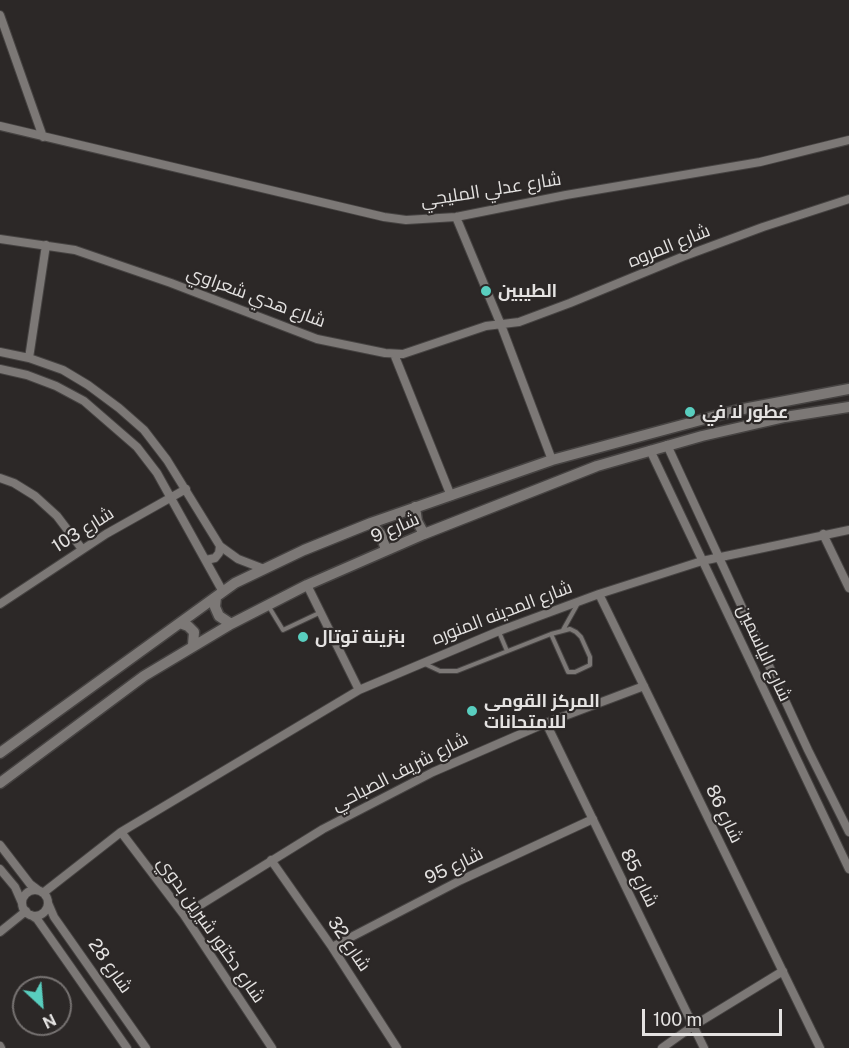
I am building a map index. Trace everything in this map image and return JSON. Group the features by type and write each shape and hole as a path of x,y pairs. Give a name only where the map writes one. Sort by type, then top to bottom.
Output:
{"main road":[{"name":"شارع 9","path":"0,753 235,583 312,546 415,507 552,460 738,410 849,389"},
{"name":"شارع 9","path":"0,783 144,676 193,645 267,604 307,585 424,534 597,466 667,445 785,417 849,406"},
{"path":"415,507 417,521 424,534"},
{"path":"371,523 381,535 386,550"},
{"path":"220,595 217,611 222,619 231,624"},
{"path":"180,623 188,626 194,632 193,645"}],"street":[{"path":"0,15 43,137"},
{"path":"0,36 11,44"},
{"name":"شارع عدلي المليجي","path":"0,126 384,217 406,220 456,217 566,195 760,162 849,140"},
{"name":"شارع المروه","path":"501,325 519,322 693,253 849,199"},
{"path":"456,217 501,325 552,460"},
{"name":"شارع هدي شعراوي","path":"0,239 75,250 317,339 394,354 412,352 486,326 501,325"},
{"path":"29,358 46,245"},
{"path":"0,352 29,358 63,370 119,408 144,430 186,489 220,546 238,560 264,569"},
{"path":"394,354 451,496"},
{"path":"0,369 27,375 84,400 137,447 157,473 171,497 206,560 220,595"},
{"name":"شارع الياسمين","path":"667,445 808,750 849,832"},
{"name":"شارع الياسمين","path":"650,450 849,869"},
{"path":"0,478 14,483 35,496 57,516 82,549"},
{"name":"شارع 103","path":"0,604 82,549 186,489"},
{"name":"شارع المدينه المنوره","path":"41,892 121,832 359,690 499,631 599,594 702,561 849,530"},
{"path":"823,534 849,588"},
{"path":"206,560 215,558 220,546"},
{"path":"307,585 359,690"},
{"name":"شارع 86","path":"599,594 820,1048"},
{"name":"شارع شريف الصباحي","path":"184,915 332,824 433,772 546,723 644,686"},
{"name":"شارع 85","path":"546,723 704,1048"},
{"path":"794,756 808,750"},
{"path":"810,788 824,782"},
{"name":"شارع 95","path":"332,947 461,880 593,819"},
{"name":"شارع دكتور شيرين بدوي","path":"121,832 184,915 272,1048"},
{"path":"0,845 27,881 41,892 48,903 44,912 38,915 26,910"},
{"name":"شارع 32","path":"271,860 332,947 397,1048"},
{"name":"شارع 28","path":"0,869 15,887 26,910 70,966 127,1048"},
{"path":"0,932 26,910 27,893 41,892"},
{"name":"شارع 28","path":"48,903 54,916 146,1048"},
{"path":"662,1048 693,1026 783,971"}],"lane":[{"path":"563,630 579,601"},
{"path":"267,604 283,630 320,612"},
{"path":"422,662 440,671 457,671 551,634 570,629 581,637 591,661 587,667 568,672 551,634"},
{"path":"499,631 507,651"}],"place":[{"name":"الطيبين","path":"486,291"},
{"name":"عطور لا في","path":"690,412"},
{"name":"بنزينة توتال","path":"303,637"},
{"name":"المركز القومى للامتحانات","path":"472,711"}]}
